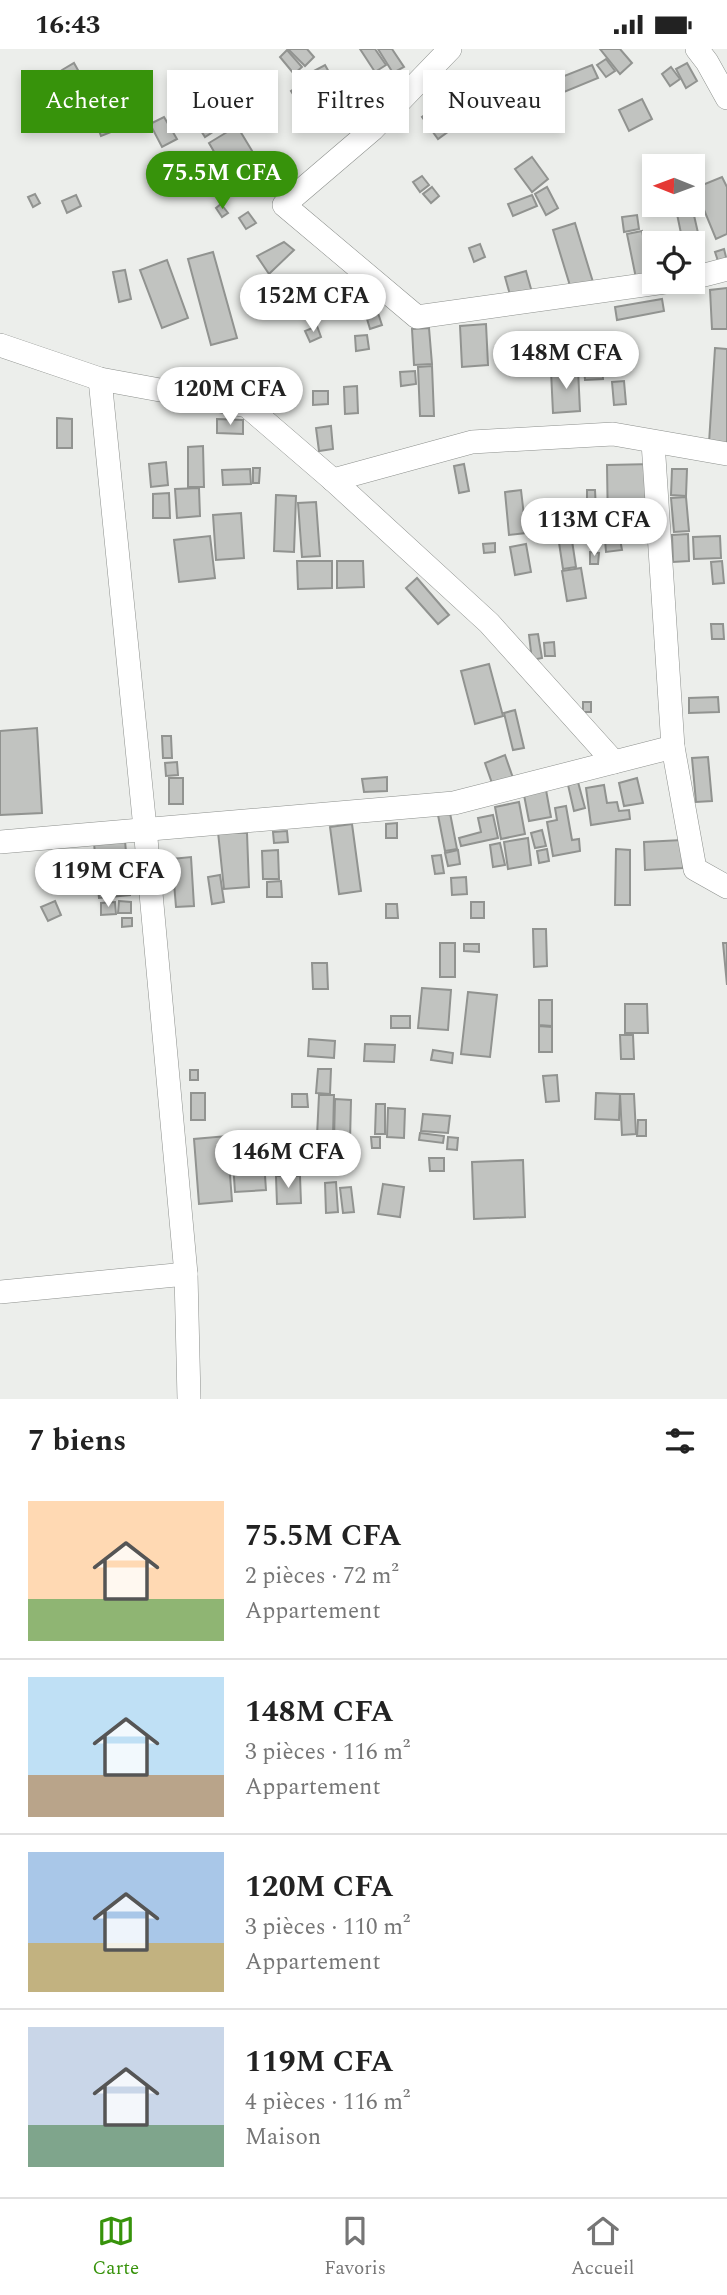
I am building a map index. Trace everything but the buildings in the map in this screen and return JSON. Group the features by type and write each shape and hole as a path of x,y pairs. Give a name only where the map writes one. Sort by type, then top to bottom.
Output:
{"street":[{"path":"450,49 373,129 284,205 417,317 642,285"},
{"path":"697,49 708,62 727,98"},
{"path":"705,275 727,269"},
{"path":"0,345 100,379 247,406 333,480 489,623 614,762"},
{"path":"100,379 186,1274 189,1399"},
{"path":"333,480 472,442 613,434 727,454"},
{"path":"653,442 673,747 695,869 727,887"},
{"path":"0,842 454,803 673,747"},
{"path":"0,1292 186,1274"}]}
